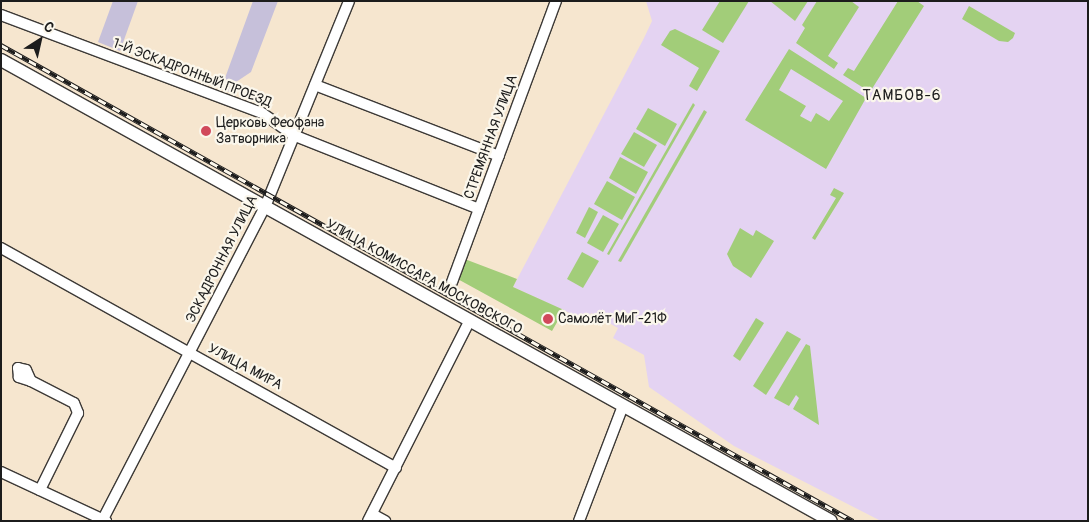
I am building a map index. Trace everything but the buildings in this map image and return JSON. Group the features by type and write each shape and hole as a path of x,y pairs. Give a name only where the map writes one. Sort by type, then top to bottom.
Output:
{"main road":[{"name":"УЛИЦА КОМИССАРА МОСКОВСКОГО","path":"1,60 831,521"}],"street":[{"name":"ЭСКАДРОННАЯ УЛИЦА","path":"103,520 264,207 292,135 315,85 349,1"},
{"name":"СТРЕМЯННАЯ УЛИЦА","path":"452,282 556,1"},
{"name":"1-Й ЭСКАДРОННЫЙ ПРОЕЗД","path":"1,15 262,113 292,135 479,209"},
{"path":"315,85 499,156"},
{"name":"УЛИЦА МИРА","path":"1,248 396,468"},
{"path":"385,521 370,517 470,320"},
{"path":"31,381 74,403 78,413 40,490"},
{"path":"579,521 622,406"},
{"path":"1,472 103,520"}],"shaded area":[{"path":"113,1 138,1 120,51 98,42"},
{"path":"253,1 278,1 251,72 236,82 232,93 221,89"},
{"path":"646,1 1088,1 1088,521 881,521 734,446 649,387 644,355 613,338 618,328 591,313 587,321 513,287 652,21"}],"green space":[{"path":"720,1 749,1 723,43 702,30"},
{"path":"770,1 808,1 795,21"},
{"path":"817,1 851,1 859,7 828,56 838,63 834,69 796,43 805,28 802,25"},
{"path":"898,1 917,1 924,6 870,92 843,75 848,68 854,71"},
{"path":"969,6 1015,33 1013,38 1008,42 999,41 962,19"},
{"path":"675,29 720,51 697,91 689,86 699,68 661,45 670,31"},
{"path":"789,49 866,98 826,169 745,120","holes":["791,69 843,101 829,121 816,113 811,122 800,116 806,106 779,90"]},
{"path":"693,103 695,105 609,255 607,254"},
{"path":"648,108 677,124 665,146 636,129"},
{"path":"704,110 707,112 621,262 618,261"},
{"path":"634,132 657,145 644,167 621,154"},
{"path":"620,157 648,172 636,194 609,178"},
{"path":"607,181 635,197 622,220 594,204"},
{"path":"834,188 844,193 815,240 812,238 836,198 830,195"},
{"path":"589,207 598,212 585,238 576,233"},
{"path":"603,215 619,224 603,252 587,243"},
{"path":"740,228 753,236 756,230 774,241 751,278 733,266 727,254"},
{"path":"582,252 599,261 583,288 567,279"},
{"path":"462,258 517,279 513,287 564,310 552,331 454,277"},
{"path":"756,318 764,323 740,361 733,356"},
{"path":"787,331 801,339 766,395 753,386"},
{"path":"806,344 810,346 819,425 793,409 799,398 796,395 789,406 774,398"}],"railway":[{"path":"1,45 853,521"}],"place":[{"name":"Церковь Феофана Затворника","path":"206,131"},
{"name":"Самолёт МиГ-21Ф","path":"548,319"}],"district":[{"name":"ТАМБОВ-6","path":"902,96"}]}
